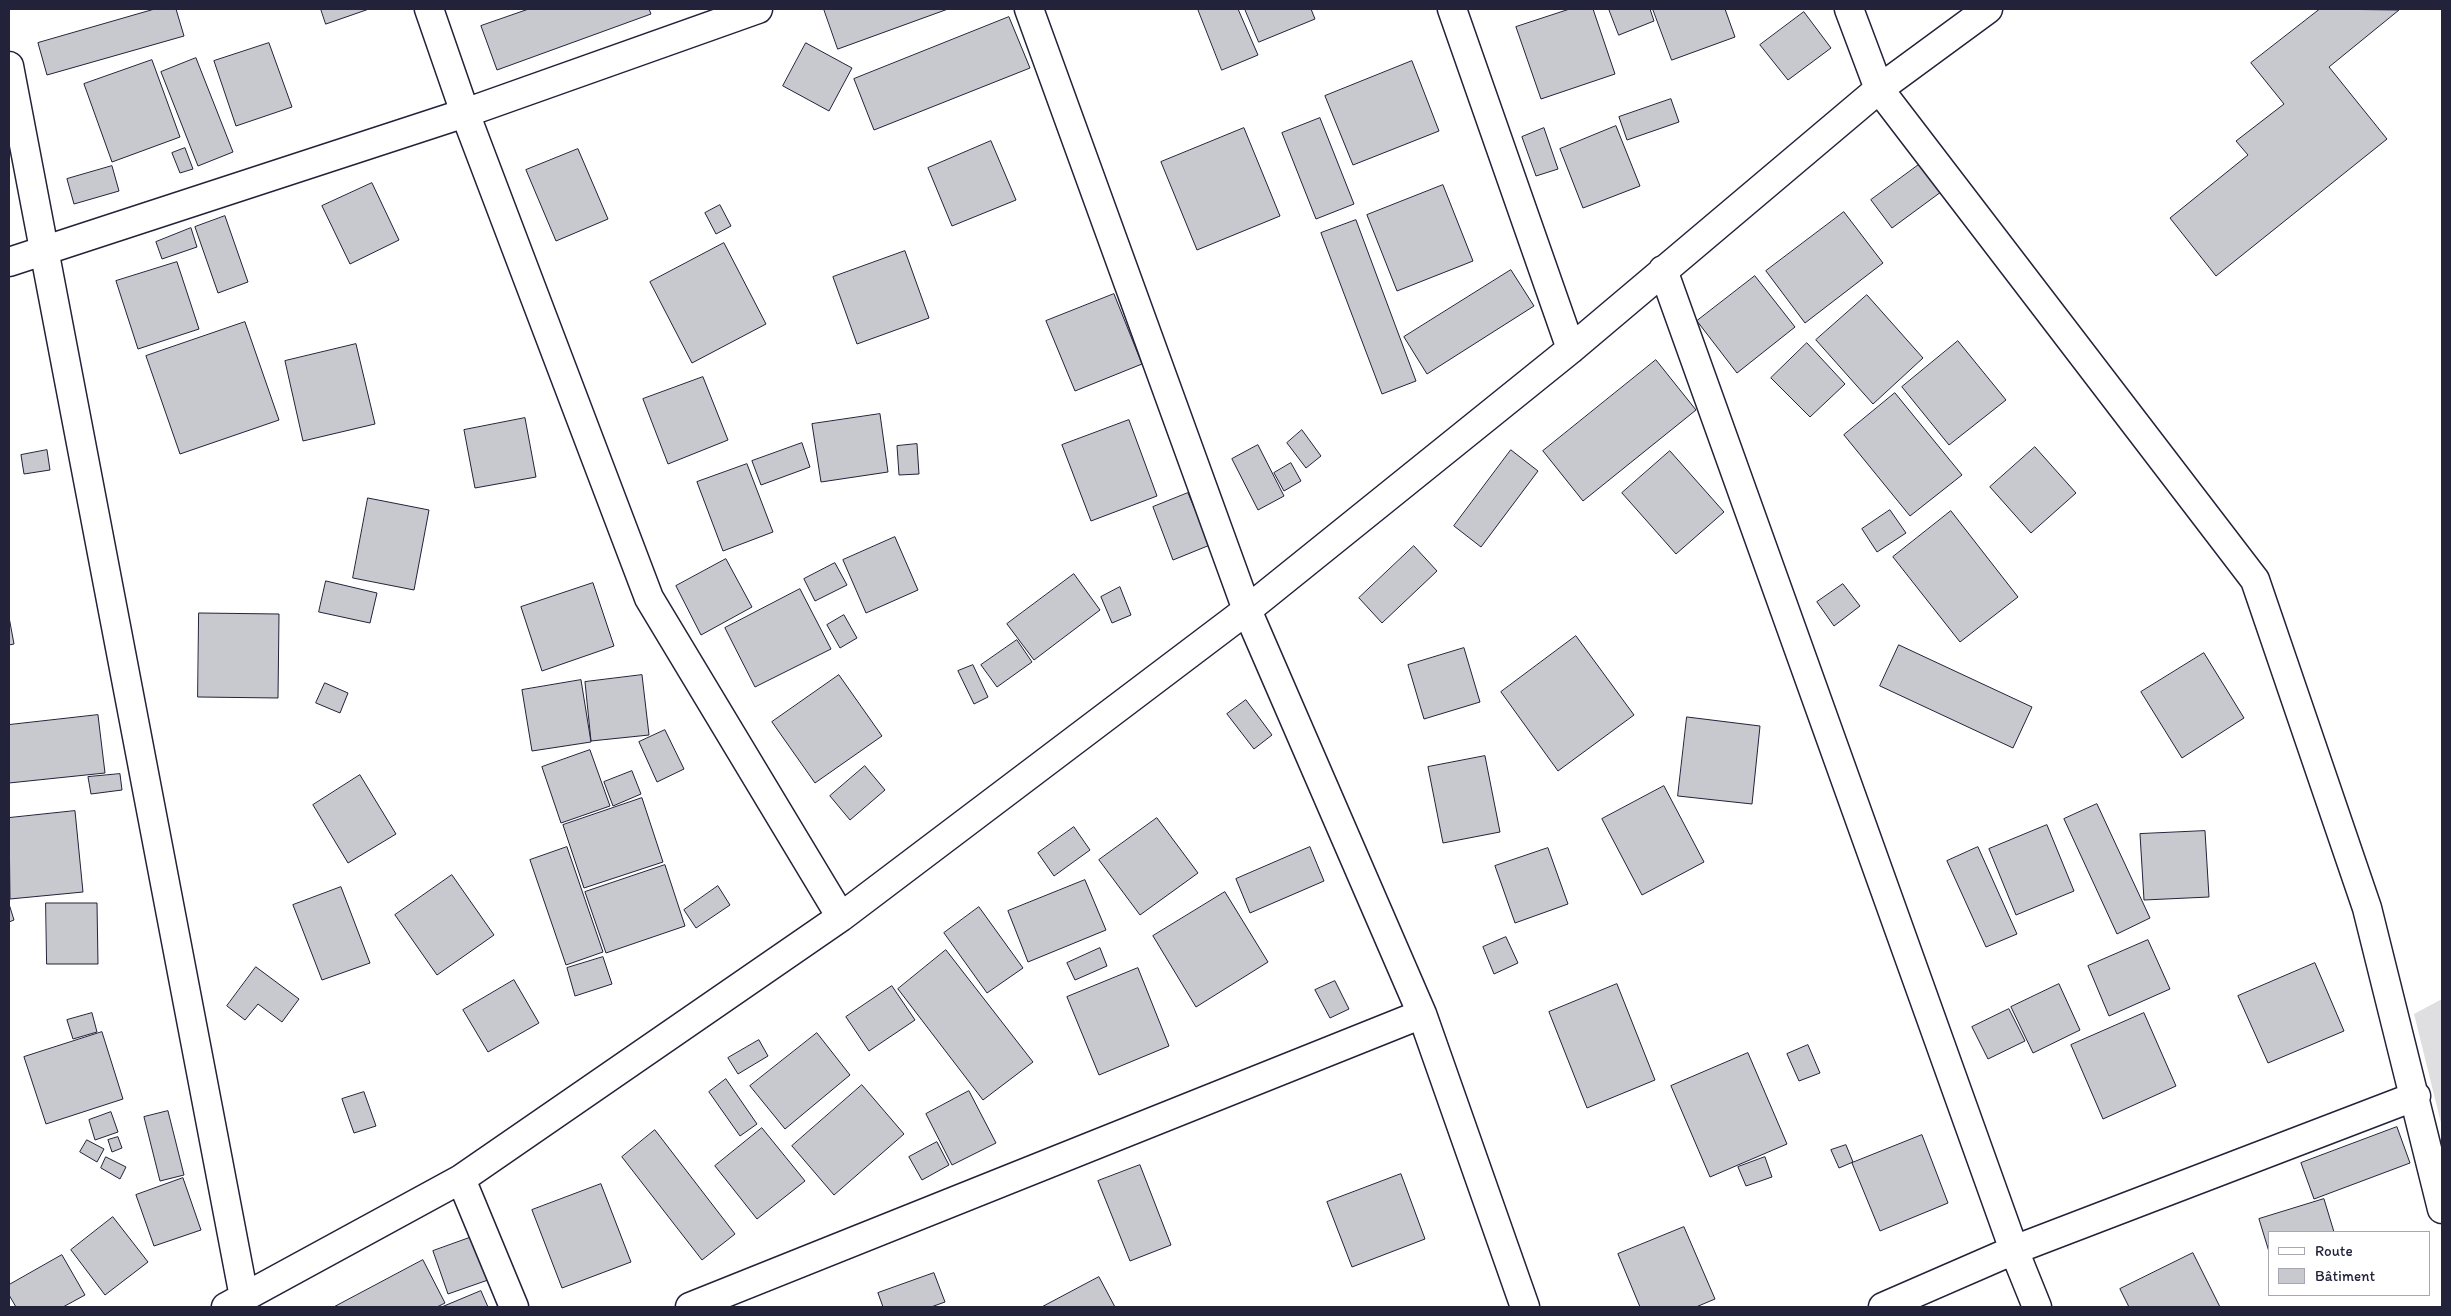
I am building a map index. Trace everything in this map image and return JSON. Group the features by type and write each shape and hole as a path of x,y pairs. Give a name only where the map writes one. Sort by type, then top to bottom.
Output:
{"street":[{"path":"429,9 466,113 649,598 841,917"},
{"path":"9,262 466,113 758,9"},
{"path":"1029,9 1247,610 1422,1014 1525,1307"},
{"path":"1452,9 1571,349"},
{"path":"1849,9 1878,89 2255,580 2368,908 2416,1096 2442,1209"},
{"path":"9,66 235,1302 461,1178 841,917 1247,610 1571,349 1878,89 1988,9"},
{"path":"1663,270 2014,1250 2037,1307"},
{"path":"690,1307 1422,1014"},
{"path":"1883,1307 2014,1250 2416,1096"},
{"path":"461,1178 514,1307"}],"shaded area":[{"path":"2442,999 2442,1127 2414,1014"}],"building":[{"path":"155,9 176,9 184,36 47,75 38,43"},
{"path":"321,9 369,9 326,24"},
{"path":"529,9 649,9 651,14 497,70 481,26"},
{"path":"824,9 948,9 838,49"},
{"path":"1198,9 1238,9 1258,55 1222,70"},
{"path":"1245,9 1311,9 1315,19 1259,42"},
{"path":"1570,9 1593,9 1615,74 1541,99 1516,27"},
{"path":"1609,9 1650,9 1654,21 1619,35"},
{"path":"1653,9 1725,9 1735,37 1672,60"},
{"path":"2320,9 2399,10 2329,67 2387,139 2216,276 2170,218 2248,155 2236,141 2284,104 2251,63"},
{"path":"1804,12 1831,48 1788,80 1760,45"},
{"path":"1009,17 1030,68 874,130 854,79"},
{"path":"269,43 292,107 236,126 214,61"},
{"path":"806,43 852,68 829,111 783,86"},
{"path":"196,58 233,152 198,166 161,72"},
{"path":"152,60 180,137 112,162 84,84"},
{"path":"1412,61 1439,131 1353,165 1325,96"},
{"path":"1671,99 1679,122 1627,140 1619,117"},
{"path":"1320,118 1354,204 1316,219 1282,133"},
{"path":"1616,126 1640,186 1583,208 1560,149"},
{"path":"1244,128 1280,216 1197,250 1161,162"},
{"path":"1544,128 1558,169 1536,176 1522,137"},
{"path":"991,141 1016,200 952,226 928,168"},
{"path":"185,148 193,169 180,173 172,153"},
{"path":"578,149 608,219 556,241 526,170"},
{"path":"1924,161 1945,189 1892,228 1871,200"},
{"path":"112,166 119,191 74,204 67,179"},
{"path":"372,183 399,240 350,264 322,206"},
{"path":"1443,185 1473,261 1397,291 1367,215"},
{"path":"720,205 731,226 716,234 705,213"},
{"path":"1844,212 1883,263 1805,323 1766,271"},
{"path":"225,216 248,282 218,293 195,227"},
{"path":"1356,220 1416,381 1382,394 1321,233"},
{"path":"191,228 197,247 162,259 156,242"},
{"path":"724,243 766,324 692,363 650,282"},
{"path":"905,251 929,318 857,344 833,277"},
{"path":"177,262 199,329 138,349 116,281"},
{"path":"1511,270 1534,306 1427,374 1404,337"},
{"path":"1755,276 1795,327 1737,373 1697,321"},
{"path":"1114,294 1142,364 1075,391 1046,321"},
{"path":"1867,295 1923,358 1873,404 1816,340"},
{"path":"245,322 279,420 180,454 146,356"},
{"path":"1958,341 2006,400 1949,445 1902,387"},
{"path":"1807,343 1845,384 1810,417 1771,378"},
{"path":"356,344 375,424 303,441 285,361"},
{"path":"1656,360 1696,410 1583,501 1543,451"},
{"path":"703,377 728,440 668,464 643,399"},
{"path":"1895,393 1962,475 1910,516 1844,435"},
{"path":"880,414 888,472 821,482 812,424"},
{"path":"525,418 536,477 475,488 464,430"},
{"path":"1129,420 1157,496 1091,521 1062,445"},
{"path":"1302,430 1321,456 1306,468 1287,443"},
{"path":"802,443 810,467 761,485 752,461"},
{"path":"917,444 919,474 899,475 897,446"},
{"path":"1258,445 1284,496 1258,510 1232,459"},
{"path":"2035,447 2076,493 2031,533 1990,487"},
{"path":"47,450 50,470 24,474 21,455"},
{"path":"1511,450 1538,471 1481,547 1454,526"},
{"path":"1670,451 1724,512 1676,554 1622,493"},
{"path":"1291,463 1301,481 1284,491 1274,473"},
{"path":"747,464 773,532 723,551 697,482"},
{"path":"1188,493 1210,545 1173,560 1153,507"},
{"path":"368,498 429,510 414,590 353,578"},
{"path":"1890,510 1906,533 1877,552 1862,529"},
{"path":"1951,511 2018,597 1960,642 1893,557"},
{"path":"895,537 918,590 866,613 843,560"},
{"path":"1414,546 1437,571 1382,623 1359,598"},
{"path":"726,559 752,607 701,635 676,586"},
{"path":"835,563 847,585 815,601 804,579"},
{"path":"1074,574 1100,610 1034,660 1007,624"},
{"path":"326,581 377,593 370,623 319,612"},
{"path":"593,583 614,646 542,671 521,607"},
{"path":"1843,584 1860,606 1834,626 1817,602"},
{"path":"1120,587 1131,615 1112,623 1101,597"},
{"path":"800,589 831,649 755,687 725,628"},
{"path":"199,613 279,614 278,698 198,697"},
{"path":"844,615 857,638 840,648 827,625"},
{"path":"9,617 14,644 9,645"},
{"path":"1576,636 1634,715 1558,771 1501,692"},
{"path":"1017,640 1032,662 997,687 981,665"},
{"path":"1899,645 2032,707 2013,748 1880,686"},
{"path":"1464,648 1480,702 1424,719 1408,665"},
{"path":"2204,653 2244,718 2182,758 2141,692"},
{"path":"973,665 988,697 974,704 958,671"},
{"path":"642,675 649,735 591,741 585,682"},
{"path":"839,675 882,736 815,783 772,722"},
{"path":"581,680 591,742 532,751 522,690"},
{"path":"325,683 348,693 340,713 316,703"},
{"path":"1246,700 1272,735 1254,749 1227,714"},
{"path":"98,715 105,773 9,783 9,725"},
{"path":"1687,717 1760,726 1752,804 1678,796"},
{"path":"665,730 684,769 657,782 639,742"},
{"path":"590,750 610,806 561,823 542,767"},
{"path":"1485,756 1500,832 1443,843 1428,767"},
{"path":"865,766 885,790 850,820 830,796"},
{"path":"632,771 641,794 613,806 604,782"},
{"path":"120,774 122,790 91,794 88,777"},
{"path":"360,775 396,834 348,863 313,805"},
{"path":"1664,786 1704,862 1642,895 1602,819"},
{"path":"642,798 663,862 584,888 563,825"},
{"path":"2097,804 2150,918 2117,934 2064,819"},
{"path":"75,811 83,892 10,899 9,818"},
{"path":"1157,818 1198,873 1140,915 1099,860"},
{"path":"2047,825 2074,891 2016,915 1989,849"},
{"path":"1074,827 1090,850 1054,876 1038,853"},
{"path":"2205,831 2209,897 2144,900 2140,834"},
{"path":"567,847 603,952 566,965 530,860"},
{"path":"1310,847 1324,881 1250,913 1236,879"},
{"path":"1978,847 2017,934 1986,947 1947,861"},
{"path":"1548,848 1568,904 1515,923 1495,866"},
{"path":"665,865 685,926 606,953 585,892"},
{"path":"452,875 494,935 437,975 395,915"},
{"path":"1085,880 1106,930 1028,962 1008,911"},
{"path":"718,886 730,905 696,928 684,910"},
{"path":"341,887 370,963 322,980 293,905"},
{"path":"1225,892 1268,962 1196,1007 1153,936"},
{"path":"46,903 97,903 98,964 47,964"},
{"path":"9,904 14,920 9,922"},
{"path":"979,907 1023,968 987,993 944,933"},
{"path":"1506,937 1518,963 1494,974 1483,947"},
{"path":"2148,940 2170,989 2109,1016 2088,966"},
{"path":"1100,948 1107,966 1075,980 1067,963"},
{"path":"946,950 1033,1062 983,1100 898,989"},
{"path":"603,957 612,984 575,996 567,968"},
{"path":"2315,963 2344,1031 2268,1063 2238,996"},
{"path":"256,967 299,999 282,1022 258,1004 245,1020 227,1006"},
{"path":"1138,968 1169,1046 1099,1075 1067,997"},
{"path":"514,980 539,1023 488,1052 463,1010"},
{"path":"1335,981 1349,1009 1330,1018 1315,990"},
{"path":"1617,984 1655,1080 1587,1108 1549,1012"},
{"path":"2059,984 2080,1030 2033,1053 2011,1007"},
{"path":"892,986 915,1020 869,1051 846,1017"},
{"path":"2009,1009 2025,1041 1988,1059 1972,1027"},
{"path":"92,1013 97,1032 73,1039 67,1020"},
{"path":"2144,1013 2176,1086 2103,1119 2071,1045"},
{"path":"102,1032 123,1099 46,1124 24,1057"},
{"path":"817,1033 850,1075 785,1129 750,1086"},
{"path":"759,1040 768,1056 738,1074 728,1058"},
{"path":"1808,1045 1820,1073 1799,1081 1787,1054"},
{"path":"1748,1053 1787,1144 1710,1177 1671,1086"},
{"path":"726,1079 757,1124 740,1136 709,1092"},
{"path":"862,1085 904,1134 834,1195 792,1146"},
{"path":"969,1091 996,1143 952,1165 926,1114"},
{"path":"364,1092 376,1126 354,1133 342,1099"},
{"path":"168,1111 184,1175 160,1181 144,1117"},
{"path":"111,1112 118,1132 95,1140 89,1120"},
{"path":"2397,1127 2410,1163 2314,1199 2301,1163"},
{"path":"762,1128 805,1181 757,1219 715,1166"},
{"path":"655,1130 735,1234 702,1260 622,1157"},
{"path":"1922,1135 1948,1203 1880,1231 1852,1163"},
{"path":"118,1137 122,1148 112,1152 108,1140"},
{"path":"87,1140 104,1149 97,1162 80,1152"},
{"path":"937,1142 949,1165 922,1180 909,1157"},
{"path":"1846,1145 1853,1162 1839,1168 1831,1150"},
{"path":"106,1157 126,1167 120,1179 101,1168"},
{"path":"1765,1157 1772,1177 1746,1186 1738,1167"},
{"path":"1140,1165 1171,1245 1130,1261 1098,1181"},
{"path":"1401,1174 1425,1239 1352,1267 1327,1202"},
{"path":"183,1178 201,1230 154,1246 136,1195"},
{"path":"601,1184 631,1262 562,1288 532,1210"},
{"path":"2324,1199 2334,1231 2268,1231 2268,1248 2259,1219"},
{"path":"113,1217 148,1262 105,1295 71,1250"},
{"path":"1684,1227 1715,1299 1696,1307 1640,1307 1618,1254"},
{"path":"472,1237 488,1280 448,1294 433,1251"},
{"path":"2193,1253 2220,1307 2129,1307 2120,1289"},
{"path":"62,1255 85,1295 63,1307 16,1307 9,1295 9,1285"},
{"path":"423,1260 445,1303 437,1307 334,1307"},
{"path":"934,1273 945,1302 931,1307 883,1307 878,1293"},
{"path":"1099,1277 1115,1307 1042,1307"},
{"path":"481,1291 488,1307 442,1307"}]}
